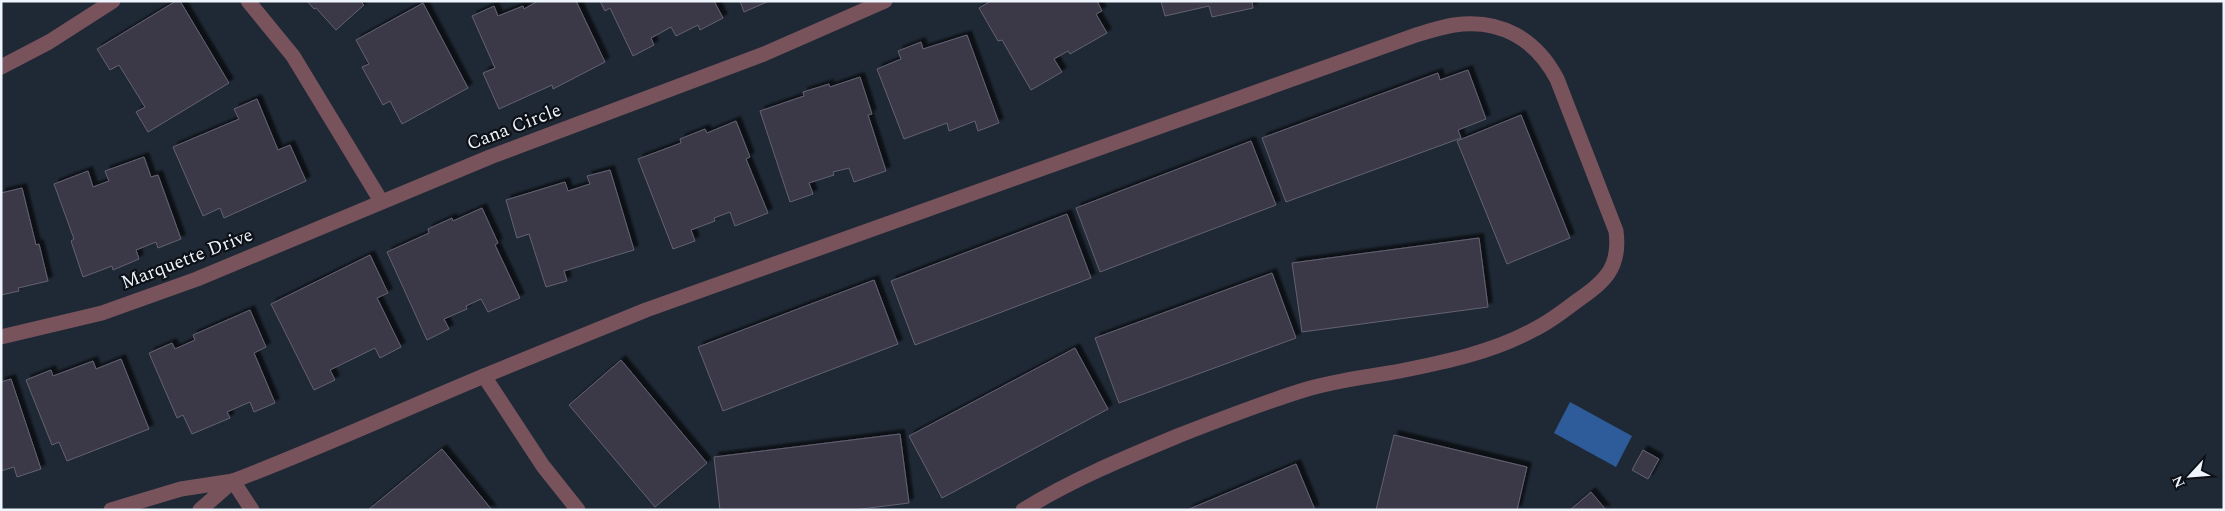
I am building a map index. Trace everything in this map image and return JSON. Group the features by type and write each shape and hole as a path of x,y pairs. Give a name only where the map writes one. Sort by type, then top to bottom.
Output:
{"street":[{"path":"1,67 49,42 113,1"},
{"path":"248,1 293,56 381,202"},
{"name":"Cana Circle","path":"381,202 490,157 764,54 885,1"},
{"path":"111,510 181,489 233,481 286,461 376,420 646,310 1416,35 1455,25 1480,25 1506,29 1529,43 1548,62 1557,79 1616,231 1618,246 1616,261 1609,273 1597,286 1560,314 1533,330 1496,346 1458,358 1398,371 1348,379 1286,396 1128,456 1024,510"},
{"name":"Marquette Drive","path":"1,337 111,310 198,279 381,202"},
{"path":"484,376 544,466 578,510"},
{"path":"200,510 233,481"},
{"path":"233,481 252,510"}],"water":[{"path":"1570,402 1632,436 1616,467 1554,433"}],"building":[{"path":"176,1 180,1 229,83 148,132 136,112 145,107 119,65 110,70 97,49"},
{"path":"307,1 364,1 362,3 364,5 336,30"},
{"path":"538,1 576,1 605,62 553,89 552,85 499,109 483,73 495,68 472,16 494,6 498,16 523,6 524,9"},
{"path":"600,1 714,1 723,18 700,30 698,25 676,36 671,27 651,38 654,45 633,56 610,8 605,11"},
{"path":"740,1 769,1 744,12"},
{"path":"991,1 1097,1 1102,11 1096,14 1107,33 1070,54 1068,51 1054,59 1062,72 1031,90 1002,40 998,41 979,8"},
{"path":"1161,1 1252,1 1253,8 1212,17 1209,6 1165,16"},
{"path":"423,3 468,88 402,124 390,101 383,105 362,67 369,64 356,40"},
{"path":"967,35 999,123 978,131 975,121 949,131 947,123 904,139 877,69 901,59 898,51 921,42 923,49"},
{"path":"1468,70 1486,119 1458,130 1461,138 1286,202 1262,138 1438,73 1440,80"},
{"path":"860,77 872,114 868,115 886,171 854,182 849,168 833,172 834,175 809,183 813,194 790,202 760,111 804,96 803,92 829,84 830,87"},
{"path":"257,99 278,150 290,145 306,181 224,218 220,208 203,216 173,147 239,119 234,109"},
{"path":"1521,115 1570,238 1507,264 1457,141"},
{"path":"736,121 750,157 746,159 768,213 735,226 730,212 714,218 715,221 691,230 695,241 673,249 638,159 681,143 680,139 705,129 707,133"},
{"path":"1251,141 1276,205 1100,272 1076,208"},
{"path":"144,157 151,177 158,175 181,239 158,248 156,242 136,250 139,259 113,270 112,266 83,277 71,241 74,239 54,184 88,171 93,187 109,181 105,171"},
{"path":"610,170 634,250 564,271 567,281 546,287 529,234 517,238 506,200 565,182 568,191 590,184 587,176"},
{"path":"22,188 36,245 39,244 48,281 18,288 19,291 1,295 1,193"},
{"path":"482,208 498,243 495,245 520,298 488,312 481,299 466,306 467,309 444,319 449,329 427,340 387,252 429,233 428,229 452,218 453,221"},
{"path":"1067,214 1091,278 915,345 891,281"},
{"path":"1479,238 1488,307 1302,332 1292,263"},
{"path":"370,255 388,293 377,298 401,347 380,358 375,348 330,370 335,380 314,390 271,304"},
{"path":"1272,273 1296,338 1119,403 1095,338"},
{"path":"874,280 898,344 723,411 698,347"},
{"path":"250,310 266,347 254,353 275,403 254,412 250,402 227,412 230,418 192,434 183,415 177,418 149,353 172,343 175,349 195,340 193,335"},
{"path":"1075,348 1108,409 942,498 909,436"},
{"path":"121,359 149,429 67,461 59,442 52,445 26,380 51,370 53,376 93,361 96,369"},
{"path":"621,360 707,463 655,507 569,405"},
{"path":"11,379 41,469 17,477 14,467 1,471 1,382"},
{"path":"900,434 909,503 853,510 720,510 714,457"},
{"path":"1394,435 1527,467 1517,510 1376,510"},
{"path":"442,449 492,510 368,510"},
{"path":"1643,450 1659,459 1648,479 1632,470"},
{"path":"1296,464 1315,510 1187,510"},
{"path":"1591,492 1606,510 1570,510"}]}
